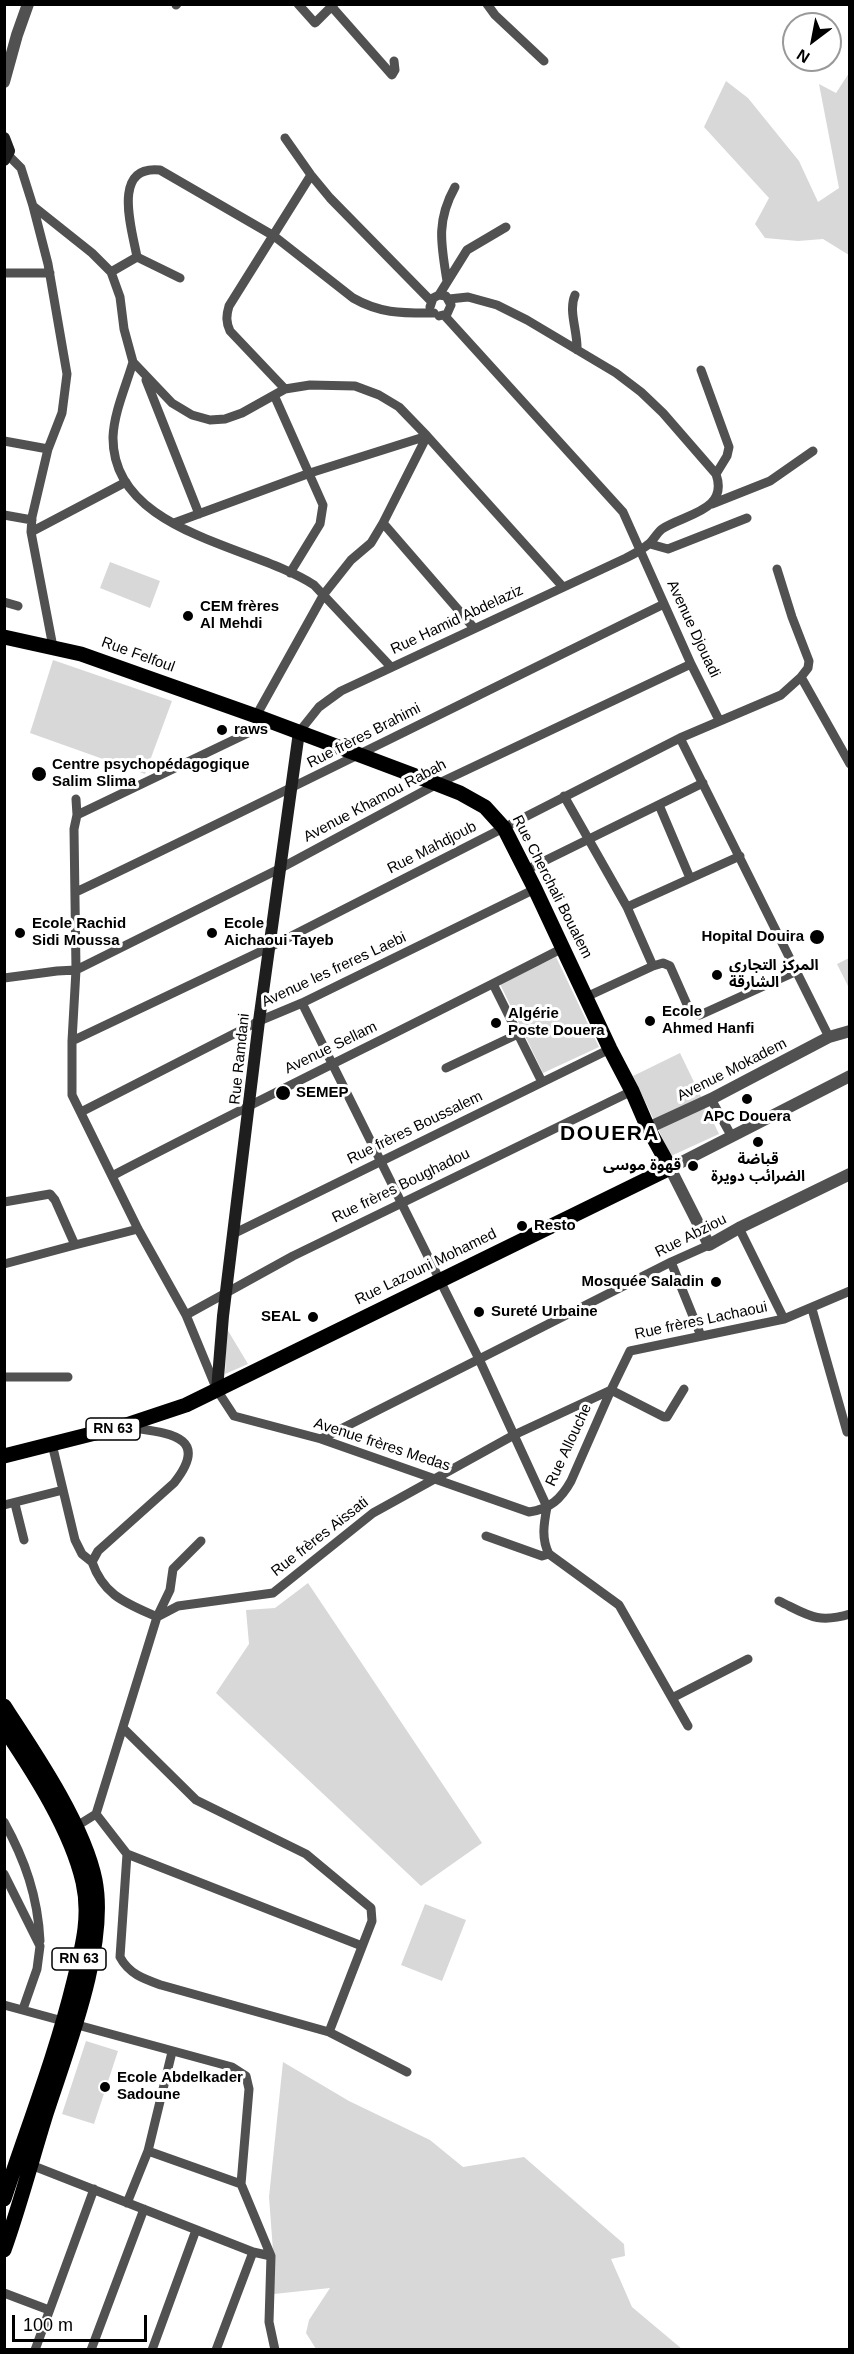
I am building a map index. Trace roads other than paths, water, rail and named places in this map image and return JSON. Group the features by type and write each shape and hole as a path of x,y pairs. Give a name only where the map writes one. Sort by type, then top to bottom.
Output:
{"main road":[{"path":"4,138 9,146 6,157"},
{"name":"Rue Felfoul","path":"4,637 81,654 298,732"},
{"name":"Rue Cherchali Boualem","path":"298,732 460,792 485,807 504,828 536,889 648,1128 670,1168"},
{"name":"Rue Ramdani","path":"217,1390 226,1294 251,1103 259,1021 298,732"},
{"name":"Rue Lazouni Mohamed","path":"4,1456 123,1426 186,1404 670,1168"},
{"path":"4,1706 51,1782 70,1831 95,1880 98,1915 97,1934 89,1972 4,2199"},
{"path":"4,1728 45,1796 70,1831"},
{"path":"4,2250 31,2165 70,2022"}],"street":[{"path":"4,82 28,4"},
{"path":"298,4 315,23 333,6 392,75 395,70 394,61"},
{"path":"487,4 495,15 544,61"},
{"path":"285,138 311,175 435,298 468,297 497,305 527,320 616,373 641,392 663,413 716,474 718,488 712,504"},
{"path":"6,157 21,168 33,206 50,273 67,374 62,413 48,449 31,532 53,647"},
{"path":"137,257 128,190 133,178 152,170 167,173 274,236 366,306 391,312 444,315 451,308 449,299"},
{"path":"285,389 230,331 226,322 229,306 311,175"},
{"path":"447,281 441,239 442,218 445,204 455,187"},
{"path":"33,206 92,253 111,272 120,297 124,329 133,362 172,403 192,415 210,420 225,419 242,412 285,389 310,385 355,386 379,395 399,407 427,436 563,587"},
{"path":"434,313 430,308 435,298 467,250 506,227"},
{"path":"111,272 137,257"},
{"path":"137,257 180,278"},
{"path":"4,273 50,273"},
{"path":"575,295 572,307 577,331 577,350"},
{"name":"Avenue Djouadi","path":"444,315 623,512 691,664 719,720"},
{"path":"133,362 113,437 115,454 126,482 135,496 143,505 174,523 239,553 303,578 324,594 391,667"},
{"path":"700,370 729,447 727,456 716,474"},
{"path":"144,375 199,514"},
{"path":"274,395 323,505 323,514 314,536 290,573"},
{"path":"174,523 310,473 427,436"},
{"path":"256,716 324,594 351,560 371,543 427,436"},
{"path":"4,441 48,449"},
{"name":"Rue Hamid Abdelaziz","path":"298,732 329,698 627,558 650,544 660,530 712,504 770,481 813,451"},
{"path":"31,532 126,482"},
{"path":"4,515 32,520"},
{"path":"650,544 669,549 747,518"},
{"path":"383,523 474,628"},
{"path":"777,568 809,661 808,668 801,676 849,764"},
{"path":"4,602 18,606"},
{"name":"Rue frères Brahimi","path":"76,892 292,789 357,754 664,604"},
{"name":"Avenue Khamou Rabah","path":"76,970 281,868 437,784 691,664"},
{"name":"Rue Mahdjoub","path":"72,1041 270,947 680,738 781,695 801,676"},
{"path":"77,815 271,722"},
{"path":"680,738 830,1036"},
{"path":"526,870 703,783"},
{"path":"564,796 627,907 653,966"},
{"name":"Avenue frères Medas","path":"76,799 77,815 74,829 76,970 72,1095 138,1229 186,1315 217,1390 234,1416 321,1440 435,1478 523,1512 547,1507"},
{"path":"659,805 690,878"},
{"path":"627,907 631,903 740,856"},
{"name":"Avenue les freres Laebi","path":"81,1112 259,1021 302,1003 536,889"},
{"name":"Avenue Sellam","path":"112,1176 251,1103 333,1065 563,948"},
{"path":"586,997 663,963 670,966 689,1009 694,1014 700,1015 797,971"},
{"path":"4,978 76,970"},
{"path":"493,984 542,1082"},
{"path":"302,1003 479,1359 547,1507 544,1532 545,1546 549,1554 619,1605 688,1726"},
{"name":"Avenue Mokadem","path":"648,1128 711,1099 830,1036 849,1031"},
{"path":"446,1068 518,1034"},
{"name":"Rue frères Boussalem","path":"233,1234 610,1049"},
{"name":"Rue Lazouni Mohamed","path":"670,1168 849,1076"},
{"name":"Rue frères Boughadou","path":"186,1315 293,1256 632,1091"},
{"path":"711,1099 732,1137"},
{"path":"670,1168 709,1245"},
{"name":"Rue Abziou","path":"321,1440 849,1174"},
{"path":"4,1202 50,1194 55,1200 75,1245"},
{"path":"740,1228 784,1319"},
{"path":"4,1264 138,1229"},
{"path":"671,1262 701,1336"},
{"name":"Rue frères Lachaoui","path":"611,1390 630,1351 784,1319 812,1309 849,1291"},
{"path":"812,1309 848,1432"},
{"path":"4,1377 68,1377"},
{"path":"514,1435 611,1390 667,1417 684,1389"},
{"name":"Rue Allouche","path":"547,1507 558,1501 572,1481 611,1390"},
{"path":"92,1562 98,1551 174,1483 183,1472 187,1460 188,1449 183,1441 174,1435 123,1426"},
{"name":"Rue frères Aissati","path":"157,1617 178,1606 273,1593 373,1514 514,1435"},
{"path":"51,1444 75,1540 82,1554 92,1562 96,1574 106,1589 122,1602 157,1617"},
{"path":"4,1505 63,1490"},
{"path":"15,1504 24,1540"},
{"path":"486,1536 542,1556 549,1554"},
{"path":"70,1831 96,1814 157,1617 170,1590 173,1569 201,1541"},
{"path":"779,1601 813,1617 826,1620 849,1614"},
{"path":"672,1698 748,1659"},
{"path":"123,1728 196,1800 306,1854 368,1905 373,1917 329,2032"},
{"path":"96,1814 128,1854 362,1946"},
{"path":"4,1822 22,1855 39,1913 40,1946 37,1969 23,2009"},
{"path":"128,1854 120,1957 125,1966 135,1974 161,1985 329,2032 407,2072"},
{"path":"4,1874 40,1946"},
{"path":"4,2005 232,2067 246,2076 249,2089 241,2184 271,2256 269,2322 275,2349"},
{"path":"127,2202 148,2151 172,2052"},
{"path":"148,2151 241,2184"},
{"path":"31,2165 253,2252 271,2256"},
{"path":"35,2349 94,2189"},
{"path":"91,2349 144,2209"},
{"path":"152,2349 196,2230"},
{"path":"216,2349 253,2252"},
{"path":"4,2293 49,2310"}],"place":[{"name":"CEM frères Al Mehdi","path":"188,616"},
{"name":"raws","path":"222,730"},
{"name":"Centre psychopédagogique Salim Slima","path":"39,774"},
{"name":"Ecole Rachid Sidi Moussa","path":"20,933"},
{"name":"Ecole Aichaoui Tayeb","path":"212,933"},
{"name":"Hopital Douira","path":"817,937"},
{"name":"المركز التجاري الشارقة","path":"717,975"},
{"name":"Ecole Ahmed Hanfi","path":"650,1021"},
{"name":"Algérie Poste Douera","path":"496,1023"},
{"name":"SEMEP","path":"283,1093"},
{"name":"APC Douera","path":"747,1099"},
{"name":"قباضة الضرائب دويرة","path":"758,1142"},
{"name":"قهوة موسى","path":"693,1166"},
{"name":"Resto","path":"522,1226"},
{"name":"Mosquée Saladin","path":"716,1282"},
{"name":"Sureté Urbaine","path":"479,1312"},
{"name":"SEAL","path":"313,1317"},
{"name":"Ecole Abdelkader Sadoune","path":"105,2087"}],"district":[{"name":"DOUERA","path":"610,1134"}]}
